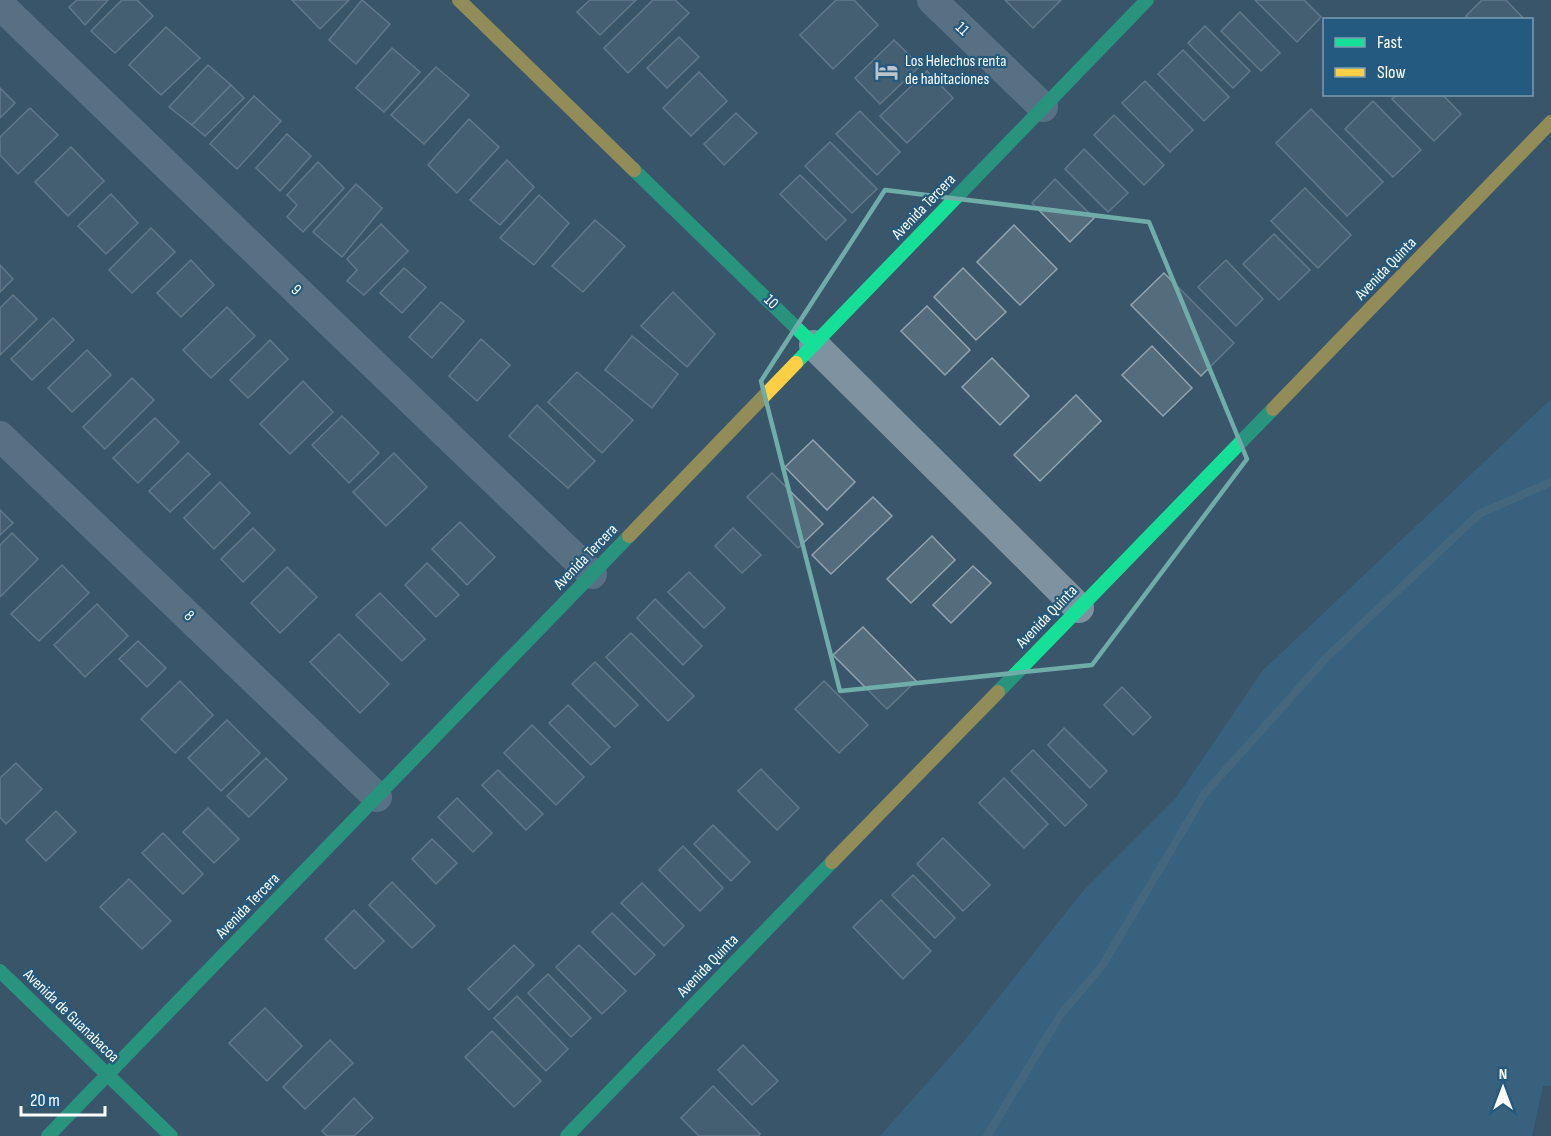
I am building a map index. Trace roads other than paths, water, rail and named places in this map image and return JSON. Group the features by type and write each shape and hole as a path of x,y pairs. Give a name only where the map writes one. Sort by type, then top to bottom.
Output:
{"street":[{"name":"10","path":"459,0 814,345 1079,608"},
{"name":"11","path":"932,0 1043,107"},
{"name":"Avenida Tercera","path":"48,1136 1147,0"},
{"name":"9","path":"0,5 592,574"},
{"name":"Avenida Quinta","path":"567,1136 1551,122"},
{"name":"8","path":"0,436 377,797"},
{"name":"Avenida de Guanabacoa","path":"0,970 171,1136"}],"waterway":[{"path":"987,1136 1061,1014 1102,966 1205,793 1327,657 1479,514 1551,482"}],"place":[{"name":"Los Helechos renta de habitaciones","path":"887,70"}]}
